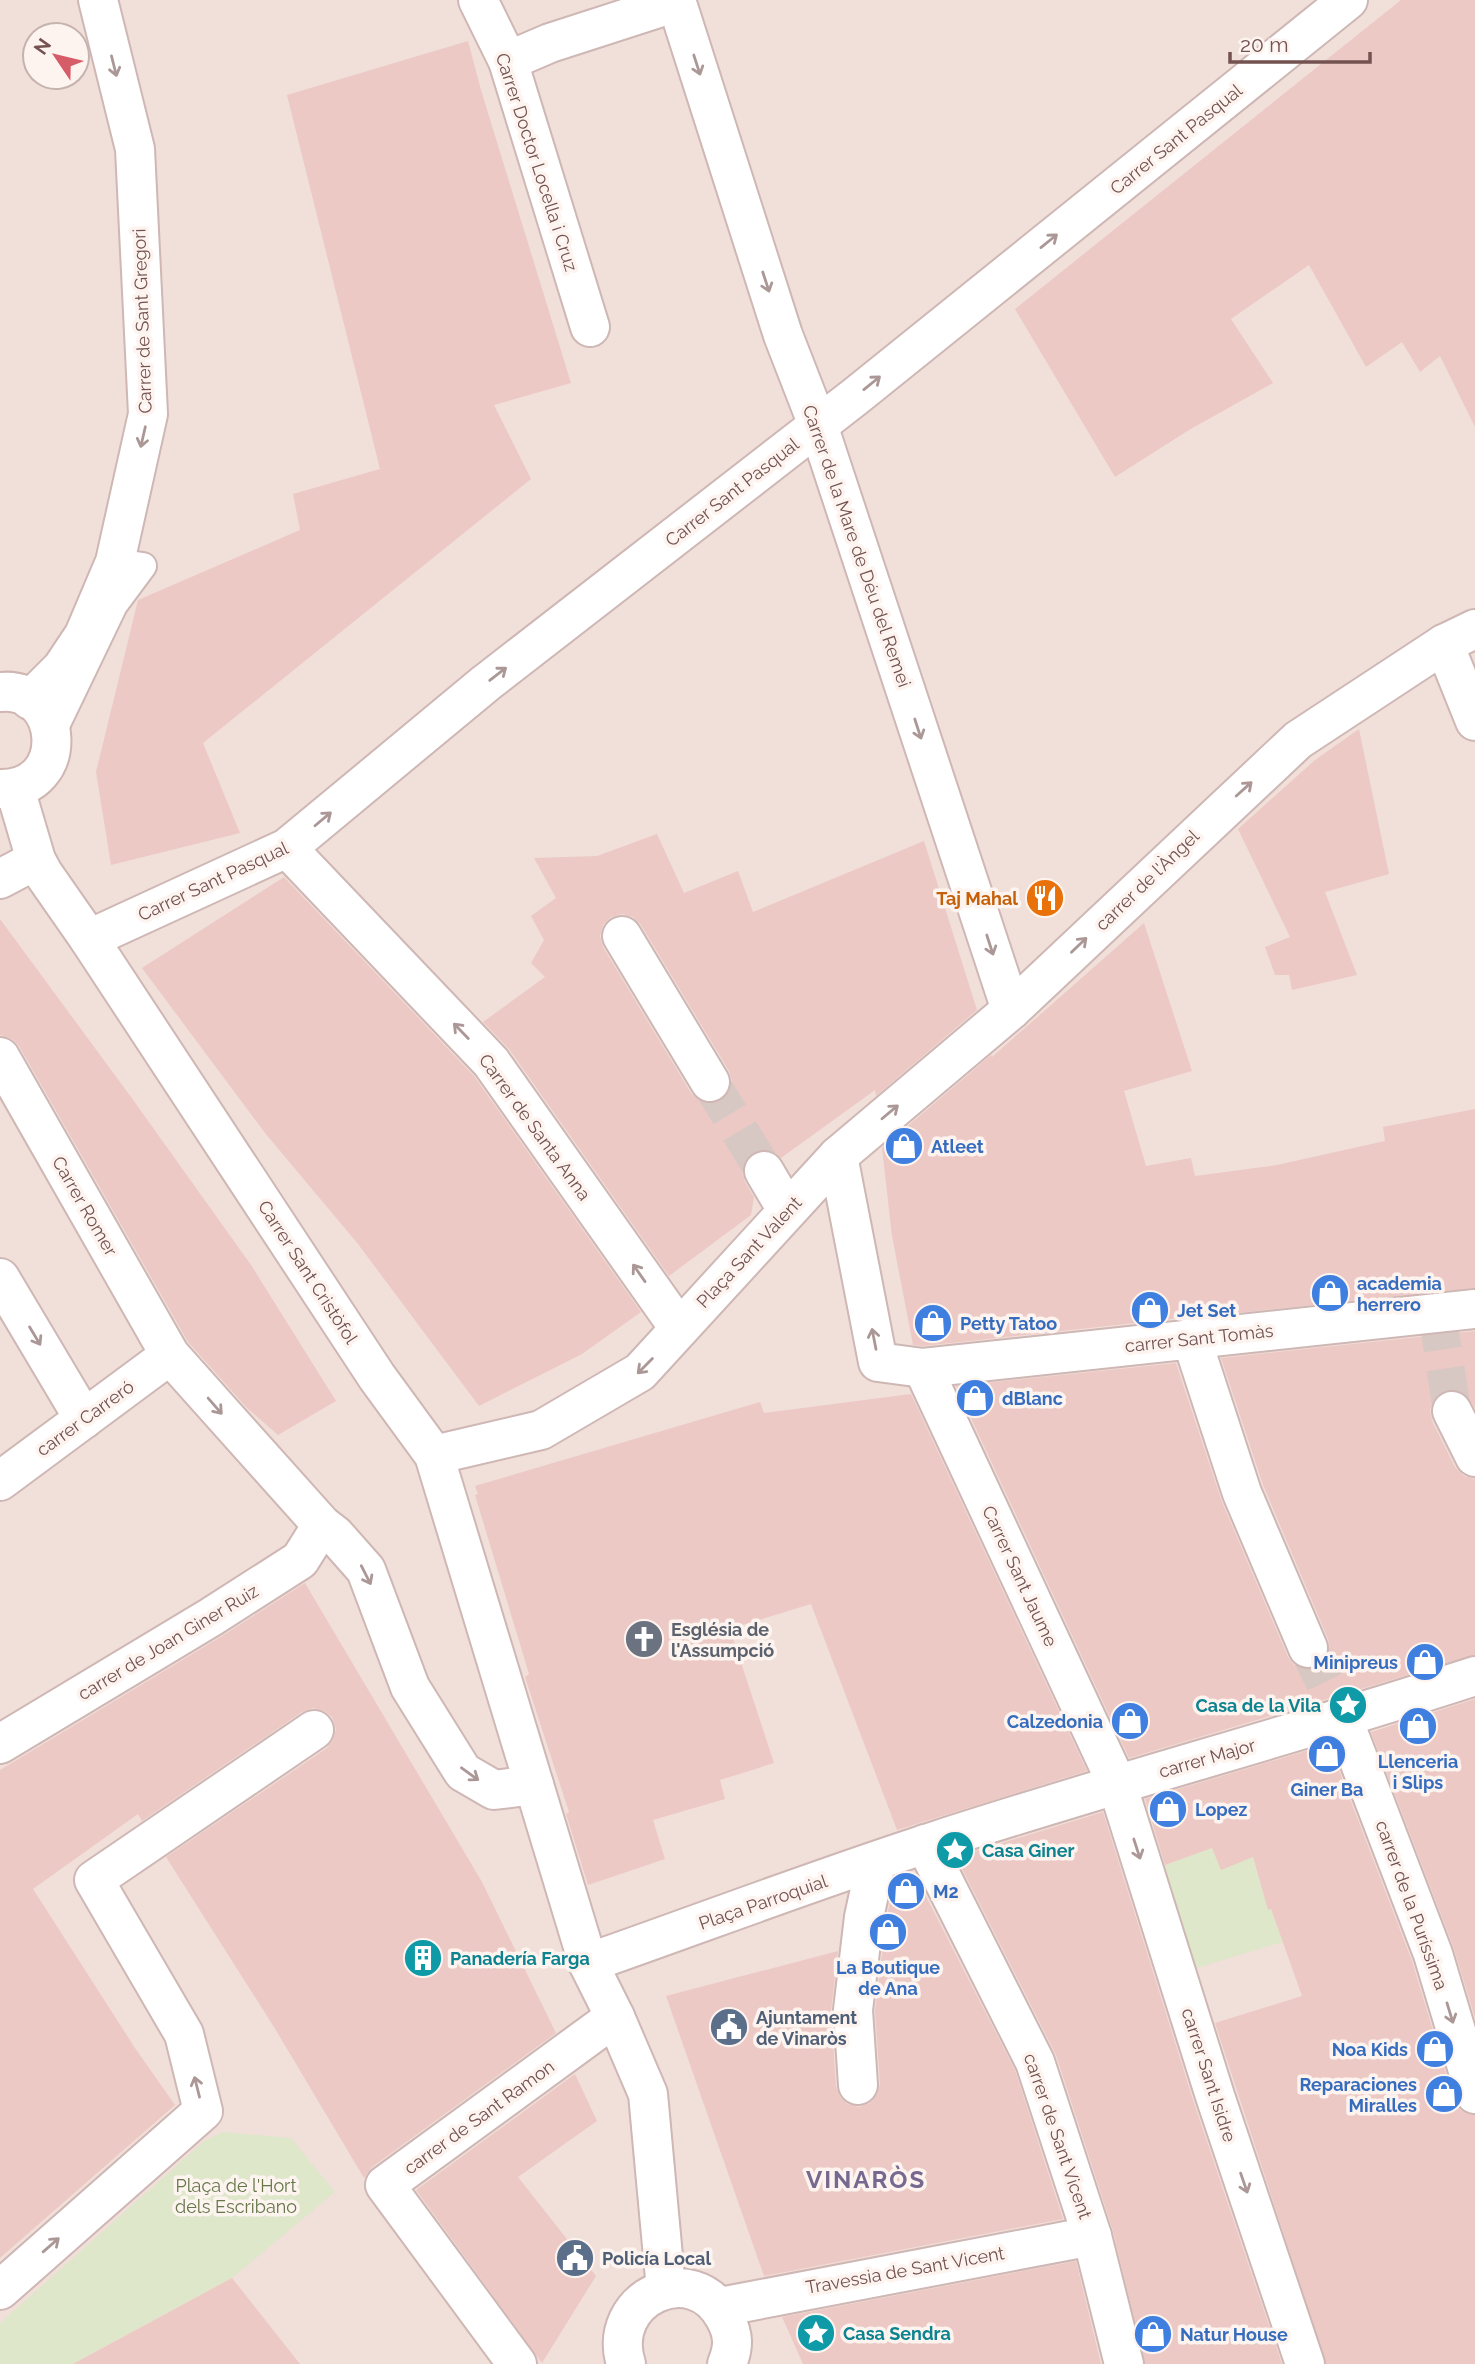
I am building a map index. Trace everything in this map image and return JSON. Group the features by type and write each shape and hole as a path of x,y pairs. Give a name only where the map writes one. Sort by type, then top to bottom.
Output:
{"street":[{"name":"Carrer de Sant Gregori","path":"15,696 61,668 129,564 148,414 135,149 98,0"},
{"name":"Carrer Doctor Locella i Cruz","path":"478,0 508,61 590,327"},
{"name":"Carrer Sant Pasqual","path":"89,939 287,848 486,682 818,425 1348,0"},
{"name":"Carrer de la Mare de Déu del Remei","path":"508,61 550,43 677,1 783,335 818,425 1011,1010"},
{"name":"carrer de l'Àngel","path":"838,1156 1011,1010 1298,740 1460,636"},
{"path":"1460,636 1475,721"},
{"path":"7,789 30,783 40,775 49,760 52,734 49,720 37,704 15,696"},
{"name":"Carrer Sant Cristòfol","path":"7,789 43,873 377,1377 433,1455 588,1963 648,2094 666,2289"},
{"name":"Carrer de Santa Anna","path":"287,848 491,1062 679,1328"},
{"path":"0,879 36,860"},
{"path":"622,936 710,1082"},
{"name":"Carrer Romer","path":"0,1057 170,1355"},
{"path":"838,1156 878,1362 923,1368"},
{"name":"Plaça Sant Valent","path":"433,1455 541,1430 640,1372 838,1156"},
{"path":"764,1171 788,1210"},
{"path":"0,1278 83,1419"},
{"name":"carrer Sant Tomàs","path":"923,1368 1475,1309"},
{"path":"1192,1338 1242,1493 1308,1648"},
{"path":"170,1355 366,1570 410,1687 463,1772 494,1790 534,1785"},
{"name":"carrer Carreró","path":"0,1481 170,1355"},
{"name":"Carrer Sant Jaume","path":"923,1368 1117,1784"},
{"path":"1452,1411 1475,1457"},
{"name":"carrer de Joan Giner Ruiz","path":"0,1744 300,1560 323,1525"},
{"name":"carrer Major","path":"932,1842 1117,1784 1343,1719 1475,1676"},
{"name":"carrer de la Puríssima","path":"1343,1719 1433,1954 1475,2094"},
{"path":"0,2290 203,2111 184,2034 94,1880 314,1730"},
{"name":"carrer Sant Isidre","path":"1117,1784 1215,2096 1305,2364"},
{"name":"Plaça Parroquial","path":"588,1963 932,1842"},
{"name":"carrer de Sant Vicent","path":"932,1842 1035,2062 1091,2236 1124,2364"},
{"path":"858,2085 853,2010 864,1917 876,1862"},
{"name":"carrer de Sant Ramon","path":"517,2364 385,2185 615,2017"},
{"name":"Travessia de Sant Vicent","path":"720,2307 1091,2236"},
{"path":"626,2364 622,2350 623,2333 633,2311 646,2298 666,2289 681,2287 706,2295 720,2307 732,2330 733,2348 727,2364"}],"lane":[{"path":"52,734 114,605 129,564"}],"shaded area":[{"path":"0,0 1475,0 1475,2364 0,2364"}],"green space":[{"path":"1212,1846 1253,1857 1268,1909 1271,1909 1283,1942 1190,1970 1158,1868"},
{"name":"Plaça de l'Hort dels Escribano","path":"223,2132 291,2138 335,2192 232,2278 85,2357 78,2364 0,2364 0,2323 204,2141"}],"building":[{"path":"1401,0 1475,0 1475,427 1440,356 1420,372 1402,342 1366,367 1309,265 1231,319 1273,383 1189,430 1115,477 1015,309"},
{"path":"468,41 571,383 494,405 531,479 203,743 240,833 111,865 96,772 138,600 300,530 293,494 380,469 287,95"},
{"path":"1359,729 1389,874 1325,892 1357,975 1292,990 1289,975 1275,975 1265,947 1290,937 1238,829 1315,760"},
{"path":"657,834 684,893 738,871 753,912 924,841 977,1010 876,1096 875,1090 781,1158 764,1149 752,1153 745,1160 742,1171 754,1197 751,1215 669,1276 509,1049 483,1022 545,977 531,963 544,940 531,916 556,898 534,858 597,856","holes":["622,914 633,917 641,925 729,1071 732,1081 729,1092 721,1101 711,1104 700,1101 691,1093 603,947 600,936 603,925 611,917"]},
{"path":"284,877 474,1076 641,1312 582,1354 479,1406 358,1244 265,1133 142,968"},
{"path":"0,919 251,1265 336,1401 278,1435 247,1408 188,1342 19,1046 12,1039 0,1035"},
{"path":"1144,923 1192,1071 1124,1091 1146,1166 1191,1158 1195,1176 1277,1165 1385,1141 1383,1127 1475,1109 1475,1288 913,1345 892,1236 882,1148 991,1055 992,1057"},
{"path":"1475,1331 1475,1408 1465,1393 1453,1389 1434,1398 1430,1410 1432,1421 1455,1467 1464,1476 1475,1479 1475,1655 1129,1758 956,1386 1176,1363 1222,1502 1288,1657 1295,1666 1306,1670 1317,1668 1326,1661 1330,1650 1328,1639 1263,1485 1221,1358"},
{"path":"911,1394 1087,1771 897,1830 811,1604 730,1629 774,1763 720,1780 725,1799 653,1820 665,1859 588,1885 566,1814 569,1812 525,1677 529,1674 475,1495 478,1494 475,1486 760,1402 764,1413"},
{"path":"305,1583 482,1882 556,2033 372,2167 364,2178 274,2027 166,1857 327,1748 336,1729 332,1717 313,1708 302,1712 142,1821 138,1814 33,1889 135,2048 175,2105 0,2258 0,1770"},
{"path":"1475,1699 1475,2018 1453,1946 1371,1732"},
{"path":"1329,1744 1412,1961 1454,2100 1461,2110 1475,2115 1475,2364 1326,2364 1215,2023 1302,1996 1271,1909 1268,1910 1253,1857 1221,1870 1212,1848 1165,1865 1145,1799"},
{"path":"1103,1812 1194,2103 1282,2364 1145,2364 1113,2231 1056,2055 956,1857"},
{"path":"913,1871 1015,2070 1063,2219 764,2276 666,1996 838,1951 831,2011 836,2086 840,2097 848,2104 859,2107 870,2103 877,2095 880,2084 875,2011 886,1921 894,1883 914,1876"},
{"path":"575,2074 597,2121 518,2177 596,2276 542,2363 416,2190"},
{"path":"1076,2261 1101,2364 803,2364 782,2317"},
{"path":"232,2278 300,2364 73,2364"}],"tunnel":[{"path":"710,1082 764,1171"},
{"path":"1437,1312 1452,1411"},
{"path":"1308,1648 1343,1719"}],"place":[{"name":"Taj Mahal","path":"1045,898"},
{"name":"Atleet","path":"904,1146"},
{"name":"academia herrero","path":"1330,1293"},
{"name":"Jet Set","path":"1150,1310"},
{"name":"Petty Tatoo","path":"933,1323"},
{"name":"dBlanc","path":"975,1398"},
{"name":"Església de l'Assumpció","path":"644,1639"},
{"name":"Minipreus","path":"1425,1662"},
{"name":"Casa de la Vila","path":"1348,1705"},
{"name":"Calzedonia","path":"1130,1721"},
{"name":"Llenceria i Slips","path":"1418,1726"},
{"name":"Giner Ba","path":"1327,1754"},
{"name":"Lopez","path":"1168,1809"},
{"name":"Casa Giner","path":"955,1850"},
{"name":"M2","path":"906,1891"},
{"name":"La Boutique de Ana","path":"888,1932"},
{"name":"Panadería Farga","path":"423,1958"},
{"name":"Ajuntament de Vinaròs","path":"729,2027"},
{"name":"Noa Kids","path":"1435,2049"},
{"name":"Reparaciones Miralles","path":"1444,2094"},
{"name":"Policía Local","path":"575,2258"},
{"name":"Casa Sendra","path":"816,2333"},
{"name":"Natur House","path":"1153,2334"}],"district":[{"name":"VINARÒS","path":"866,2179"}]}
